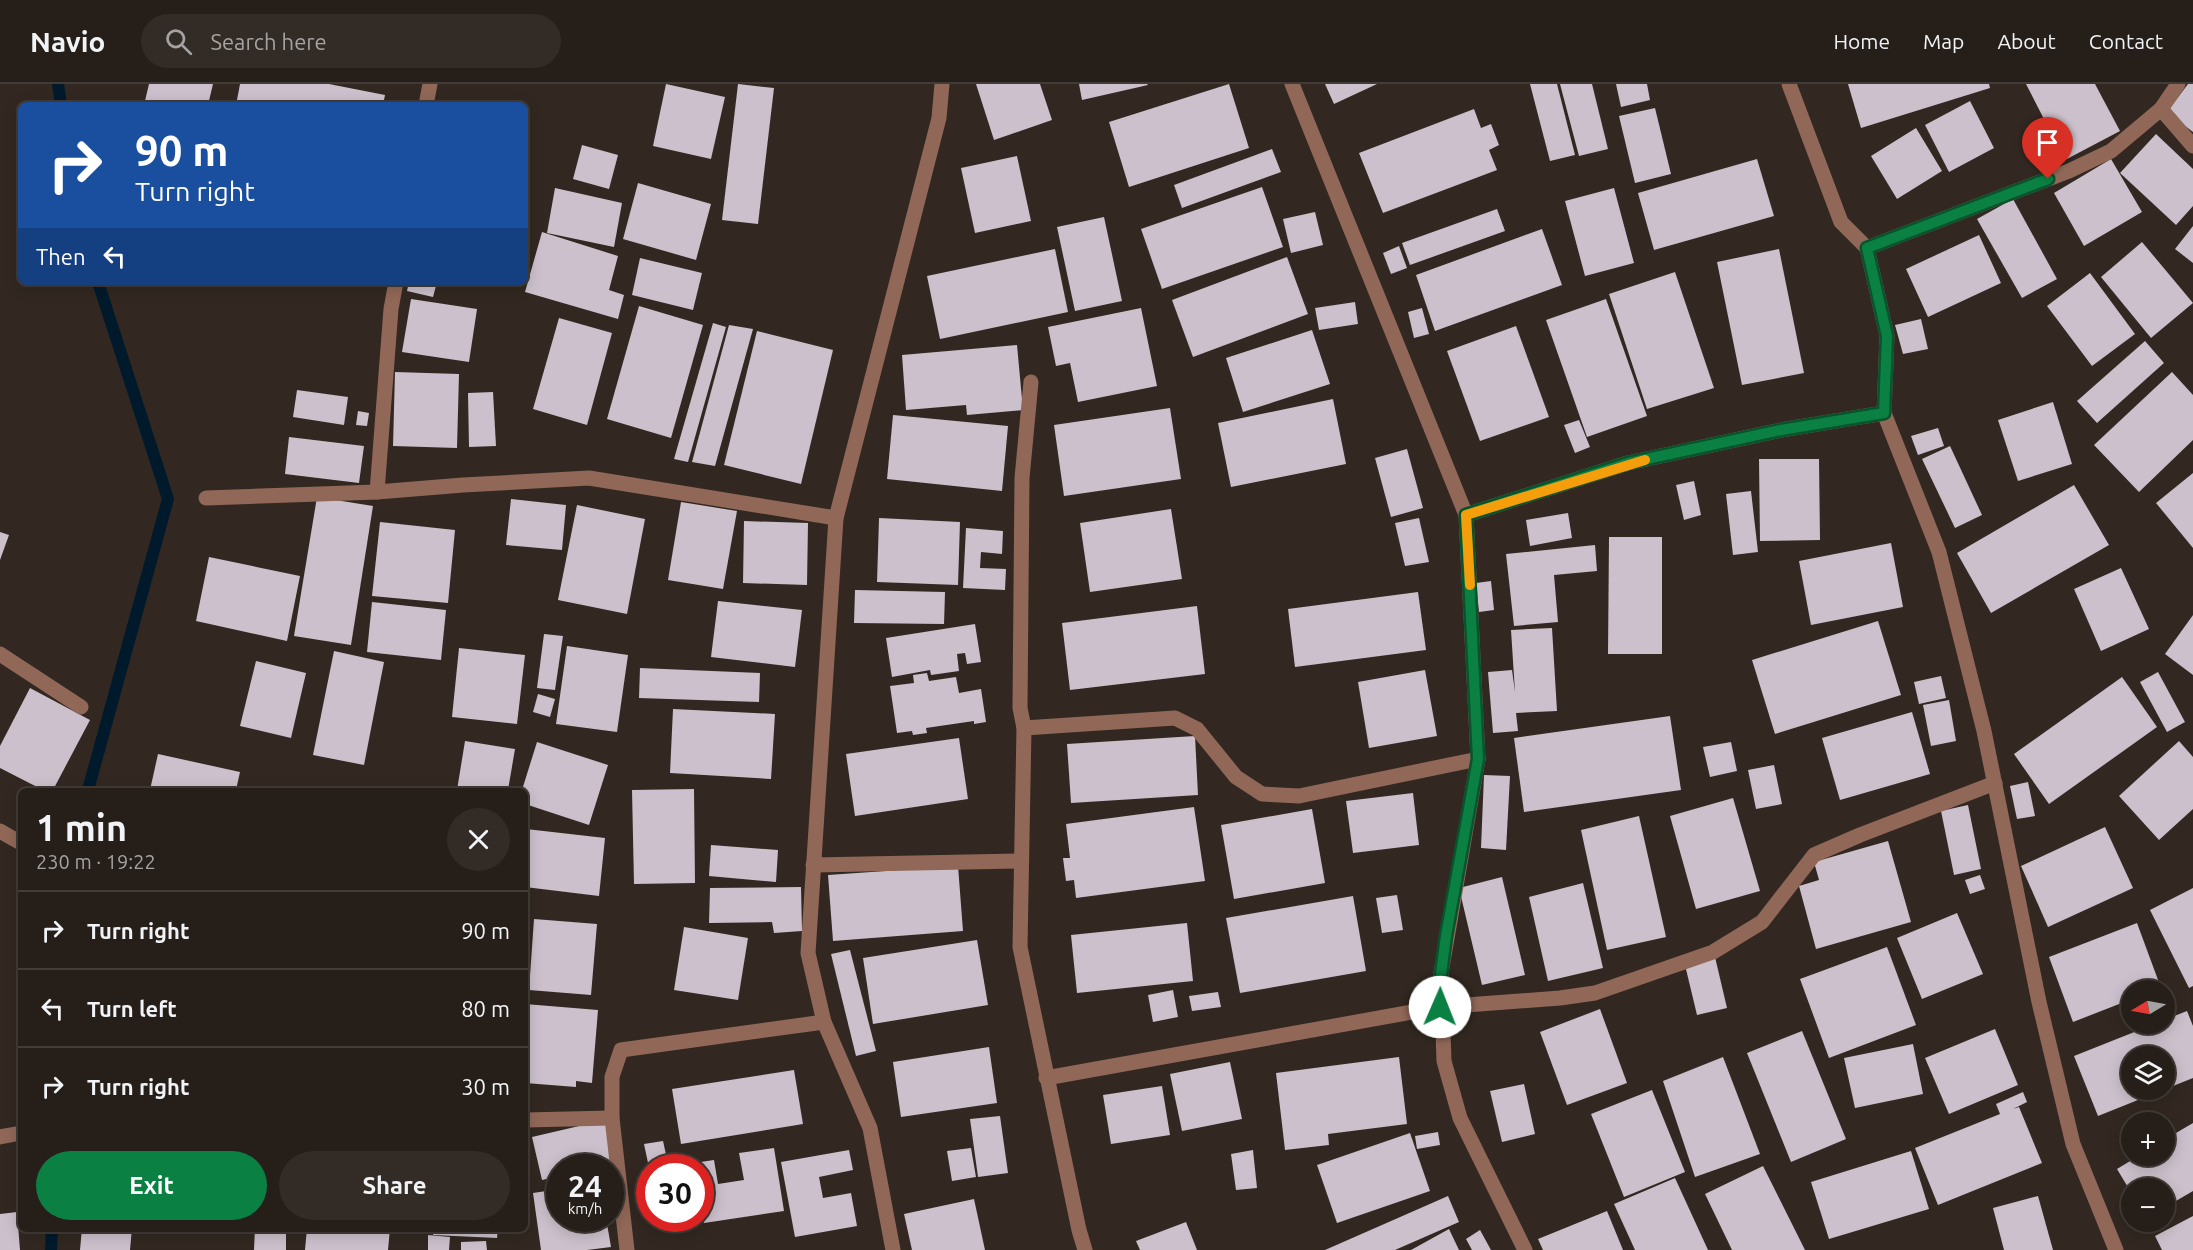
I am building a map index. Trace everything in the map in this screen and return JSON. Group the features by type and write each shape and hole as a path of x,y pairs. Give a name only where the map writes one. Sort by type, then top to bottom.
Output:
{"street":[{"path":"427,102 430,84"},
{"path":"893,1250 870,1128 824,1022 808,953 836,518 939,118 942,84"},
{"path":"1292,84 1466,515 1478,759 1441,974 1440,1007 1444,1061 1460,1118 1524,1250"},
{"path":"1789,84 1841,222 1867,248 1887,336 1884,413 1939,552 1984,731 2039,1002 2073,1144 2116,1250"},
{"path":"1867,248 2069,171 2111,151 2162,109 2178,84"},
{"path":"2162,109 2193,146"},
{"path":"377,492 391,309 395,285"},
{"path":"1031,382 1022,478 1020,708 1023,728 1020,947 1078,1230 1085,1250"},
{"path":"1466,515 1628,463 1781,430 1884,413"},
{"path":"206,498 377,492 463,484 589,478 836,518"},
{"path":"0,654 81,706"},
{"path":"1023,728 1174,717 1197,729 1236,777 1262,794 1299,796 1478,759"},
{"path":"1046,1078 1440,1007 1560,998 1595,993 1713,952 1762,922 1814,855 1995,783"},
{"path":"0,831 18,841"},
{"path":"813,865 1020,861"},
{"path":"627,1250 612,1118 612,1077 621,1050 824,1022"},
{"path":"528,1120 612,1118"},
{"path":"0,1137 18,1134"}],"building":[{"path":"149,84 213,84 209,102 145,102"},
{"path":"240,84 329,84 385,95 384,102 237,102"},
{"path":"666,84 725,97 711,159 653,146"},
{"path":"738,84 774,88 758,224 722,220"},
{"path":"976,84 1040,84 1052,120 994,140"},
{"path":"1079,84 1147,84 1148,85 1082,100"},
{"path":"1229,84 1249,148 1129,187 1109,122"},
{"path":"1325,84 1377,84 1334,104"},
{"path":"1530,84 1557,84 1575,155 1550,161"},
{"path":"1560,84 1592,84 1608,149 1579,156"},
{"path":"1616,84 1647,84 1650,100 1621,107"},
{"path":"1848,84 1989,84 1990,88 1861,128"},
{"path":"2026,84 2095,84 2120,131 2065,160"},
{"path":"2188,84 2193,84 2193,132 2167,112"},
{"path":"1970,101 1994,148 1949,172 1925,125"},
{"path":"1655,108 1671,174 1635,183 1619,116"},
{"path":"1474,109 1481,128 1491,124 1499,145 1489,150 1497,170 1383,213 1359,153"},
{"path":"1916,128 1942,171 1897,199 1871,156"},
{"path":"2156,134 2193,169 2193,206 2176,225 2120,173"},
{"path":"582,145 618,155 609,189 573,179"},
{"path":"1272,149 1281,172 1182,208 1174,185"},
{"path":"1017,156 1031,221 975,233 961,168"},
{"path":"1757,159 1774,216 1654,250 1638,193"},
{"path":"2111,159 2142,212 2084,246 2054,193"},
{"path":"638,183 711,204 696,260 623,239"},
{"path":"1262,187 1283,247 1162,289 1141,229"},
{"path":"555,188 622,203 614,247 547,233"},
{"path":"1614,188 1634,263 1585,276 1565,201"},
{"path":"2013,199 2057,279 2022,298 1977,219"},
{"path":"1497,209 1505,231 1410,265 1402,243"},
{"path":"1315,212 1323,245 1291,253 1283,219"},
{"path":"1104,217 1122,301 1075,311 1057,227"},
{"path":"2193,226 2193,263 2175,249"},
{"path":"1542,229 1562,285 1435,331 1416,275"},
{"path":"542,232 618,256 609,290 624,295 618,319 525,292"},
{"path":"1979,235 2001,283 1928,317 1906,269"},
{"path":"2142,242 2193,303 2151,338 2101,277"},
{"path":"1399,246 1407,268 1391,274 1383,253"},
{"path":"1055,249 1068,312 940,339 927,276"},
{"path":"1779,249 1804,373 1742,385 1717,262"},
{"path":"1287,257 1308,314 1193,357 1172,300"},
{"path":"640,258 702,273 693,310 632,295"},
{"path":"1675,272 1714,388 1647,409 1609,294"},
{"path":"2090,273 2135,334 2092,366 2047,306"},
{"path":"408,285 436,285 433,297 407,291"},
{"path":"411,299 477,309 469,362 402,352"},
{"path":"1606,299 1647,416 1587,437 1546,320"},
{"path":"1355,302 1358,324 1319,330 1315,308"},
{"path":"639,306 703,325 671,438 607,419"},
{"path":"1141,308 1157,386 1078,402 1070,363 1056,366 1048,327"},
{"path":"1422,308 1429,334 1414,338 1408,312"},
{"path":"559,318 612,333 587,425 533,409"},
{"path":"1921,319 1928,349 1903,354 1895,325"},
{"path":"713,323 726,327 688,462 674,459"},
{"path":"729,325 753,329 715,466 692,462"},
{"path":"1516,326 1549,417 1480,441 1447,351"},
{"path":"1312,330 1330,384 1243,412 1226,358"},
{"path":"757,331 833,350 801,484 724,465"},
{"path":"2145,341 2164,363 2097,423 2077,401"},
{"path":"1017,345 1023,410 967,415 966,405 906,410 902,355"},
{"path":"395,372 459,374 457,448 393,446"},
{"path":"2172,372 2193,395 2193,440 2139,492 2094,445"},
{"path":"297,390 348,397 344,425 293,417"},
{"path":"493,392 496,446 469,447 468,393"},
{"path":"1333,399 1346,464 1231,487 1218,423"},
{"path":"2053,402 2072,464 2018,481 1998,420"},
{"path":"1170,408 1181,479 1064,496 1054,425"},
{"path":"358,411 369,413 367,426 356,425"},
{"path":"893,415 1008,426 1002,491 887,479"},
{"path":"1579,420 1590,447 1575,453 1564,425"},
{"path":"1938,428 1944,446 1918,455 1911,436"},
{"path":"289,437 364,446 359,483 285,474"},
{"path":"1950,446 1982,515 1955,528 1922,459"},
{"path":"1407,449 1423,508 1391,517 1375,458"},
{"path":"1759,459 1819,459 1820,540 1760,541"},
{"path":"2193,473 2193,548 2156,503"},
{"path":"1694,481 1701,515 1684,520 1676,485"},
{"path":"2074,485 2109,545 1991,613 1957,553"},
{"path":"1751,491 1758,552 1733,555 1726,494"},
{"path":"317,497 373,506 351,645 294,636"},
{"path":"511,499 566,505 562,550 506,545"},
{"path":"681,502 737,511 723,589 668,580"},
{"path":"577,505 645,519 627,614 558,600"},
{"path":"1171,509 1182,579 1090,592 1080,523"},
{"path":"1568,513 1572,538 1530,546 1526,520"},
{"path":"879,518 960,522 958,585 877,582"},
{"path":"1419,518 1429,562 1405,566 1395,523"},
{"path":"744,521 808,523 807,585 743,583"},
{"path":"380,522 455,530 448,603 372,596"},
{"path":"966,528 1003,531 1002,554 981,552 980,568 1006,569 1005,590 963,588"},
{"path":"0,532 9,535 0,560"},
{"path":"1609,537 1662,537 1662,654 1608,654"},
{"path":"1891,543 1903,607 1811,625 1799,561"},
{"path":"1595,545 1597,571 1554,575 1558,622 1514,626 1506,554"},
{"path":"209,557 300,576 287,641 196,621"},
{"path":"2121,568 2149,629 2101,651 2074,589"},
{"path":"1491,581 1494,610 1479,612 1476,583"},
{"path":"855,590 945,592 944,624 854,623"},
{"path":"1418,592 1426,650 1295,667 1288,609"},
{"path":"718,601 802,610 795,667 711,657"},
{"path":"372,602 446,610 441,660 367,652"},
{"path":"1197,606 1205,674 1070,690 1062,623"},
{"path":"2193,615 2193,675 2165,654"},
{"path":"1878,621 1901,695 1775,734 1752,660"},
{"path":"975,624 981,662 967,664 965,653 957,654 959,671 931,675 930,670 892,677 886,638"},
{"path":"1552,628 1557,711 1516,713 1518,731 1493,733 1488,672 1512,670 1515,692 1511,630"},
{"path":"544,634 563,636 555,690 537,688"},
{"path":"567,646 628,655 617,732 556,724"},
{"path":"459,648 525,655 517,724 452,717"},
{"path":"334,651 384,662 364,765 313,755"},
{"path":"256,661 306,673 291,738 240,726"},
{"path":"640,668 760,673 759,702 639,698"},
{"path":"1425,670 1437,736 1369,748 1358,682"},
{"path":"2158,672 2185,722 2167,732 2140,682"},
{"path":"927,673 929,681 956,677 959,693 981,689 986,722 974,724 974,721 926,728 927,733 913,735 912,731 897,733 890,686 914,683 913,675"},
{"path":"1941,676 1946,698 1919,704 1914,682"},
{"path":"2122,677 2157,727 2049,804 2014,754"},
{"path":"30,688 90,720 54,788 39,788 0,768 0,746"},
{"path":"538,694 555,699 550,717 533,712"},
{"path":"1949,700 1956,741 1931,746 1923,705"},
{"path":"673,709 775,714 771,779 670,773"},
{"path":"1912,712 1930,774 1840,800 1822,738"},
{"path":"1670,716 1681,790 1524,812 1514,738"},
{"path":"1195,736 1198,795 1071,803 1067,744"},
{"path":"959,738 968,799 855,816 846,754"},
{"path":"465,741 515,749 508,788 457,788"},
{"path":"2179,741 2193,757 2193,809 2159,840 2119,796"},
{"path":"537,742 608,765 589,825 528,805 528,788 523,788"},
{"path":"1731,742 1737,771 1710,777 1703,747"},
{"path":"158,754 240,772 236,788 150,788"},
{"path":"1774,765 1782,804 1756,809 1748,770"},
{"path":"1484,775 1510,776 1506,850 1481,848"},
{"path":"2028,782 2035,816 2017,819 2010,786"},
{"path":"694,789 695,883 634,884 632,790"},
{"path":"1413,793 1419,845 1353,853 1346,801"},
{"path":"1733,798 1760,891 1696,909 1670,816"},
{"path":"1968,805 1981,869 1954,875 1941,811"},
{"path":"1194,807 1205,881 1076,898 1074,880 1066,881 1063,858 1070,858 1066,824"},
{"path":"1312,809 1325,883 1234,899 1221,825"},
{"path":"1639,816 1666,937 1607,950 1581,830"},
{"path":"2105,827 2133,888 2048,927 2021,866"},
{"path":"528,829 605,838 599,896 528,887"},
{"path":"1888,841 1911,922 1816,949 1799,886 1819,880 1814,862"},
{"path":"711,845 778,850 776,882 709,876"},
{"path":"958,866 963,931 833,941 828,875"},
{"path":"1980,875 1985,889 1970,894 1965,880"},
{"path":"1502,877 1525,975 1482,985 1459,888"},
{"path":"1583,883 1603,968 1548,981 1529,897"},
{"path":"801,887 802,931 774,933 772,922 709,923 710,888"},
{"path":"2193,888 2193,986 2189,988 2150,910"},
{"path":"1397,895 1403,930 1382,933 1376,898"},
{"path":"1353,896 1366,971 1240,993 1226,918"},
{"path":"1957,913 1983,974 1922,999 1897,938"},
{"path":"534,919 597,924 591,995 529,990"},
{"path":"1187,923 1193,981 1077,993 1071,935"},
{"path":"2137,923 2158,980 2121,980 2121,1003 2073,1022 2049,957"},
{"path":"684,927 748,938 738,1000 674,990"},
{"path":"977,940 988,1005 873,1024 863,958"},
{"path":"1887,947 1916,1025 1829,1058 1800,979"},
{"path":"850,950 876,1051 856,1056 831,954"},
{"path":"1715,957 1727,1008 1697,1015 1685,965"},
{"path":"1173,990 1178,1017 1153,1022 1148,995"},
{"path":"1218,992 1221,1007 1192,1011 1189,996"},
{"path":"528,1004 598,1010 592,1083 576,1081 576,1087 528,1083"},
{"path":"1600,1009 1627,1083 1567,1105 1540,1032"},
{"path":"2187,1011 2193,1026 2193,1078 2175,1085 2175,1046 2121,1046 2121,1100 2138,1100 2098,1116 2074,1056 2129,1034 2175,1034 2175,1016"},
{"path":"1995,1029 2018,1085 1949,1114 1925,1058"},
{"path":"1802,1031 1846,1139 1791,1162 1747,1053"},
{"path":"1913,1044 1923,1094 1855,1108 1844,1058"},
{"path":"989,1047 997,1103 901,1117 893,1062"},
{"path":"1399,1057 1407,1124 1328,1134 1329,1145 1285,1150 1276,1073"},
{"path":"1723,1057 1760,1154 1695,1177 1663,1081"},
{"path":"1230,1062 1242,1119 1182,1131 1170,1074"},
{"path":"794,1070 803,1124 681,1144 672,1089"},
{"path":"1524,1084 1535,1134 1502,1142 1490,1091"},
{"path":"1162,1086 1170,1135 1111,1144 1103,1095"},
{"path":"1652,1090 1685,1172 1624,1197 1591,1114"},
{"path":"2023,1092 2027,1102 2013,1109 2019,1107 2042,1163 1938,1205 1915,1148 2000,1114 1996,1104"},
{"path":"1000,1116 1008,1173 978,1177 970,1119"},
{"path":"605,1120 613,1154 546,1154 546,1179 542,1180 532,1137"},
{"path":"2193,1123 2193,1191 2175,1202 2175,1178 2122,1178 2117,1169 2122,1166 2175,1166 2175,1134"},
{"path":"1438,1132 1440,1145 1417,1149 1415,1136"},
{"path":"1410,1133 1430,1191 1337,1223 1317,1165"},
{"path":"663,1141 666,1154 646,1154 644,1144"},
{"path":"774,1148 784,1211 714,1222 714,1160 718,1184 744,1180 739,1153"},
{"path":"971,1148 976,1177 952,1181 947,1151"},
{"path":"849,1150 853,1170 819,1177 823,1198 851,1193 857,1226 795,1237 781,1162"},
{"path":"1253,1150 1257,1188 1236,1190 1231,1154"},
{"path":"1911,1151 1929,1209 1829,1239 1811,1182"},
{"path":"1763,1166 1805,1250 1732,1250 1705,1194"},
{"path":"1675,1178 1708,1250 1635,1250 1614,1204"},
{"path":"546,1191 546,1232 608,1232 611,1247 587,1250 541,1250 533,1193"},
{"path":"1448,1196 1459,1222 1395,1250 1325,1250"},
{"path":"2038,1196 2053,1250 2004,1250 1993,1208"},
{"path":"974,1199 985,1250 912,1250 904,1214"},
{"path":"1607,1211 1623,1250 1543,1250 1538,1239"},
{"path":"17,1212 20,1250 0,1250 0,1214"},
{"path":"2193,1216 2193,1250 2162,1250 2155,1236 2163,1232 2175,1232 2175,1225"},
{"path":"1186,1222 1197,1250 1140,1250 1136,1241"},
{"path":"1449,1229 1459,1250 1411,1250"},
{"path":"1480,1230 1491,1250 1472,1250 1466,1239"},
{"path":"82,1232 132,1232 130,1250 80,1250"},
{"path":"255,1232 286,1232 286,1250 254,1250"},
{"path":"307,1232 390,1232 388,1250 305,1250"},
{"path":"433,1232 498,1232 497,1238 433,1235"},
{"path":"428,1235 450,1237 449,1250 428,1250"},
{"path":"486,1241 487,1250 461,1250 461,1242"}],"waterway":[{"path":"58,84 61,102"},
{"path":"89,788 168,499 99,285"},
{"path":"51,1250 52,1232"}],"slow traffic":[{"path":"1470,585 1466,515 1628,463 1645,460"}],"route":[{"path":"1440,1007 1446,936 1478,759 1466,515 1628,463 1781,430 1884,413 1887,336 1867,248 2048,179"}]}
